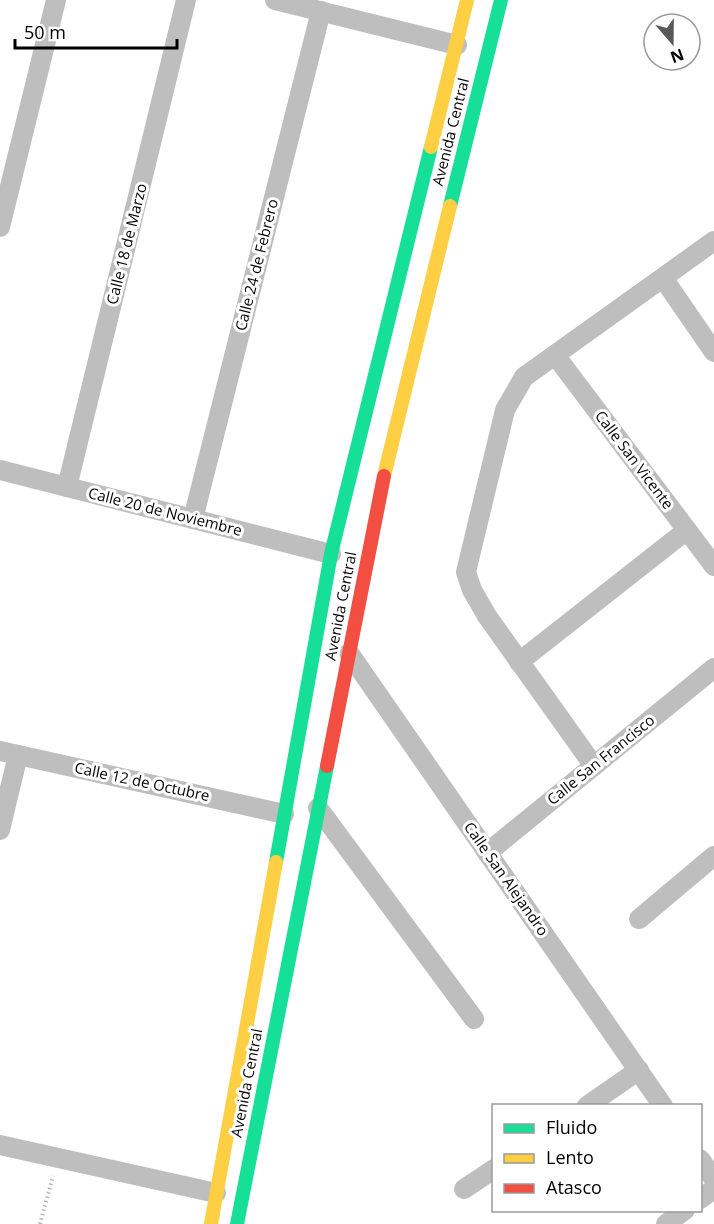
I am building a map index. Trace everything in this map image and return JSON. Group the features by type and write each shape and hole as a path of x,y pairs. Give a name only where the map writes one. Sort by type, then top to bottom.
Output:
{"main road":[{"name":"Avenida Central","path":"211,1224 331,554 457,45 466,0"},
{"name":"Avenida Central","path":"237,1224 388,454 501,0"},
{"path":"246,1026 274,1032"}],"street":[{"path":"0,227 56,0"},
{"name":"Calle 18 de Marzo","path":"68,487 186,0"},
{"path":"275,0 457,45"},
{"name":"Calle 24 de Febrero","path":"193,519 321,11"},
{"path":"594,766 487,616 472,590 466,572 505,410 524,377 714,241"},
{"path":"663,278 714,351"},
{"name":"Calle San Vicente","path":"555,355 714,566"},
{"name":"Calle 20 de Noviembre","path":"0,470 331,554"},
{"path":"519,662 687,530"},
{"name":"Calle San Alejandro","path":"349,653 662,1104"},
{"name":"Calle San Francisco","path":"487,852 714,668"},
{"path":"0,830 9,753"},
{"name":"Calle 12 de Octubre","path":"9,753 284,814"},
{"path":"318,808 474,1019"},
{"path":"639,919 714,856"},
{"path":"590,1104 639,1070"},
{"path":"0,1145 216,1193"},
{"path":"702,1162 714,1179"},
{"path":"464,1189 492,1170"},
{"path":"666,1224 682,1212"}],"path":[{"path":"40,1224 57,1158"}],"traffic: fast":[{"path":"450,206 501,0"},
{"path":"276,862 331,554 431,147"},
{"path":"237,1224 327,766"}],"traffic: slow":[{"path":"431,147 467,0"},
{"path":"384,476 450,206"},
{"path":"211,1224 276,862"}],"traffic: jam":[{"path":"327,766 384,476"}]}
